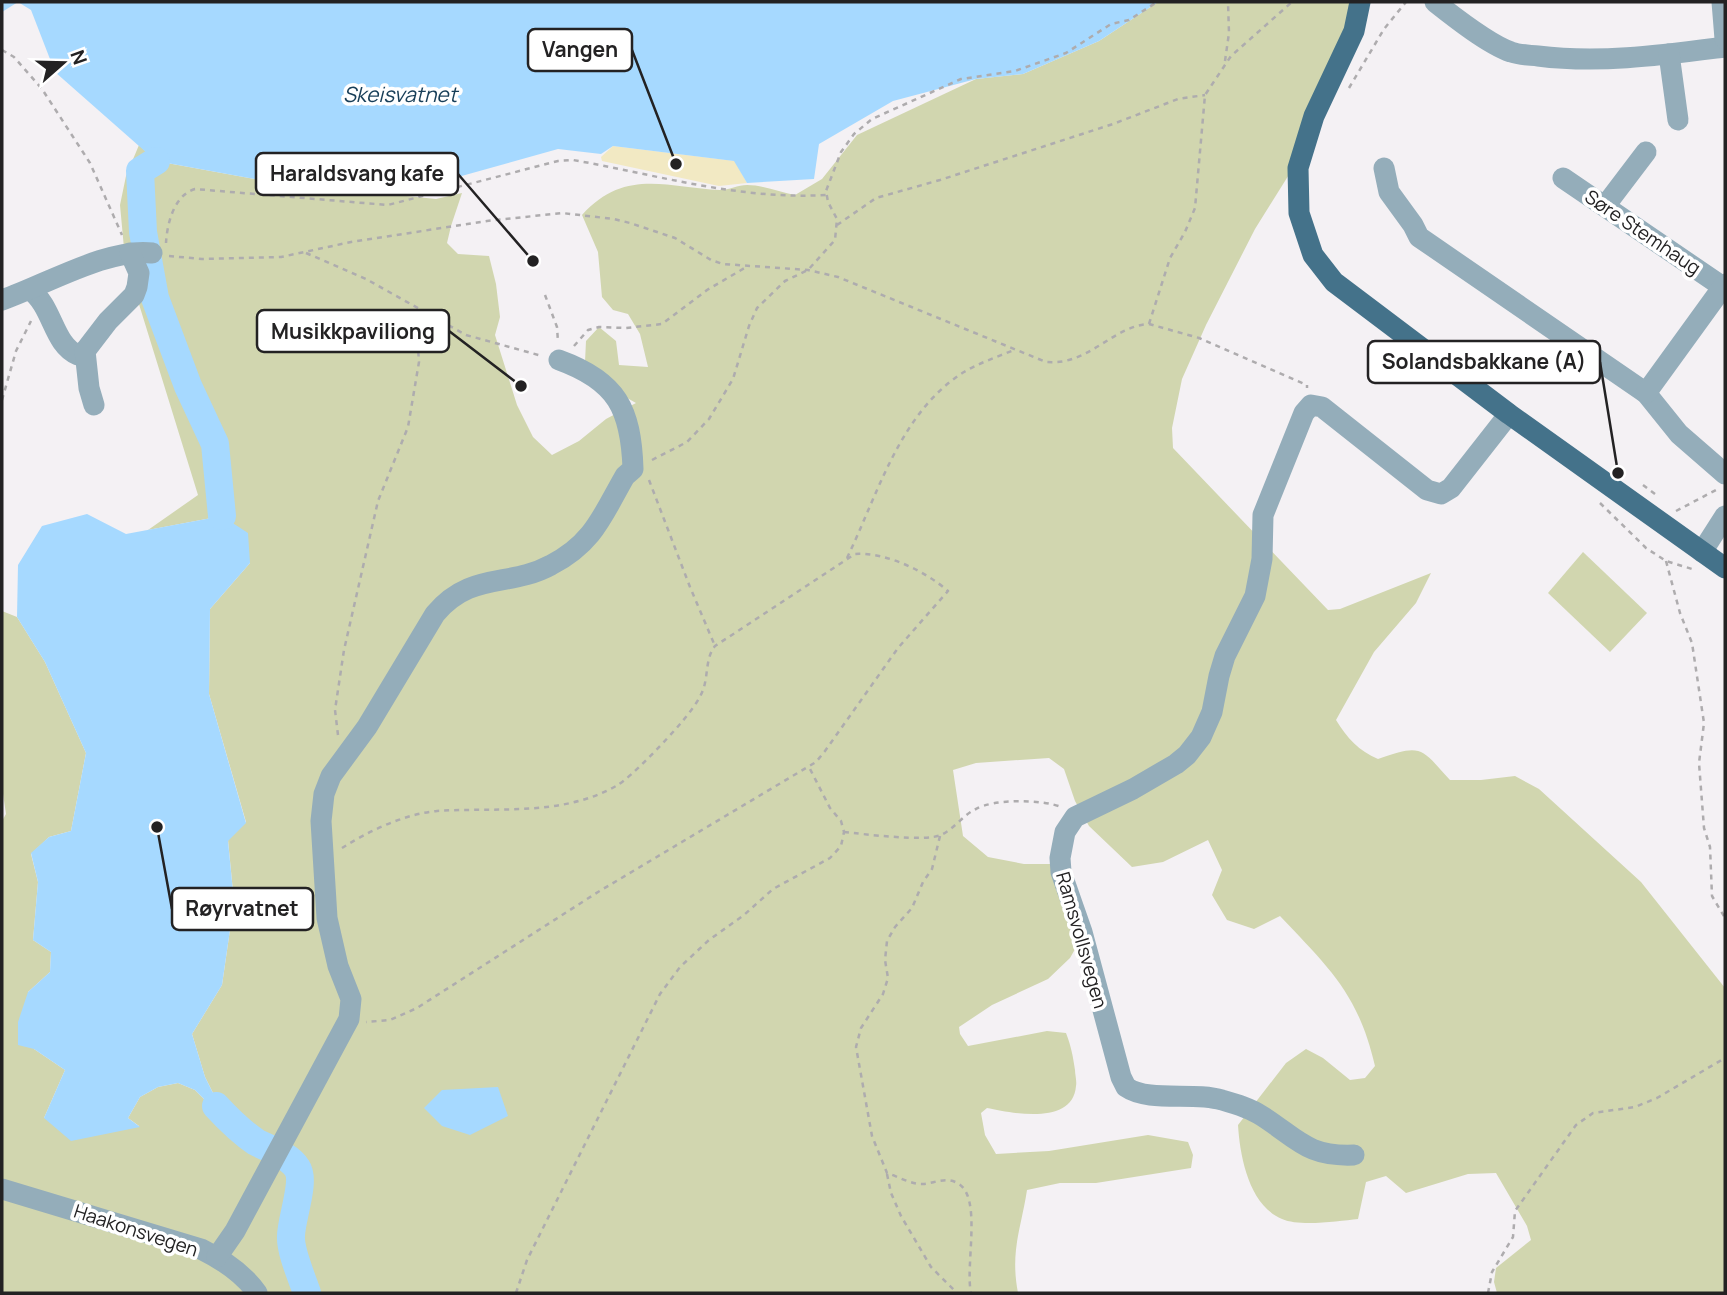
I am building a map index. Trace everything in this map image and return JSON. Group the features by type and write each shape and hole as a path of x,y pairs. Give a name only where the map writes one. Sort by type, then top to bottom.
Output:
{"main road":[{"path":"1360,2 1354,31 1314,116 1298,168 1299,213 1313,255 1334,282 1697,560 1725,568"}],"street":[{"path":"1435,2 1461,23 1511,52 1556,58 1597,59 1725,47"},
{"path":"1722,2 1725,39"},
{"path":"1669,54 1678,120"},
{"path":"1605,206 1646,152"},
{"path":"1384,168 1389,192 1419,237 1646,393 1679,434 1725,474"},
{"name":"Søre Stemhaug","path":"1563,178 1724,285 1646,393"},
{"path":"2,300 36,295 95,262 147,253"},
{"path":"36,295 64,346 78,355 85,351 108,321 134,295 147,253"},
{"path":"85,351 89,388 94,405"},
{"path":"217,1257 235,1231 349,1019 351,999 328,929 321,808 331,776 367,727 446,600 462,590 484,582 539,570 567,556 595,531 625,476 638,466 623,406 609,389 583,368 559,360"},
{"path":"1075,817 1133,789 1170,767 1187,755 1201,737 1212,712 1226,656 1255,596 1262,559 1263,515 1304,413 1311,405 1322,407 1427,490 1441,494 1451,488 1509,414"},
{"path":"1697,560 1725,516"},
{"name":"Ramsvollsvegen","path":"1075,817 1065,832 1060,858 1061,872 1075,911 1126,1087 1145,1093 1220,1099 1261,1116 1307,1148 1338,1156 1354,1155"},
{"name":"Haakonsvegen","path":"2,1189 167,1238 217,1257 257,1293"}],"path":[{"path":"715,646 638,466 687,442 709,419 733,379 757,308 785,281 807,270 835,240 835,211 826,195 841,152 854,135 872,119 961,79 1015,71 1051,60 1077,47 1111,24 1129,20 1157,2"},
{"path":"1224,63 1229,33 1228,2"},
{"path":"1149,324 1170,258 1195,208 1205,95 1224,63 1292,2"},
{"path":"1349,89 1384,29 1406,2"},
{"path":"2,50 14,57 42,89 147,253 187,259 281,257 351,242 487,221 562,213 614,219 675,238 716,262 807,270 838,277 1046,362 1079,358 1142,324 1149,324 1199,338 1307,385 1311,405"},
{"path":"837,225 876,198 1114,124 1178,99 1205,95"},
{"path":"147,253 167,229 173,212 185,193 195,189 388,205 558,161 573,160 743,194 799,197 826,195"},
{"path":"304,253 345,268 466,335 559,360"},
{"path":"559,360 580,341 587,330 662,324 707,290 748,266"},
{"path":"2,400 36,295"},
{"path":"545,295 557,327 559,360"},
{"path":"342,762 335,710 344,650 378,501 408,427 419,362 415,306"},
{"path":"847,558 899,446 922,411 939,391 964,373 1015,350"},
{"path":"1636,480 1654,493 1660,502"},
{"path":"1675,511 1725,485"},
{"path":"1596,499 1646,548 1666,561 1697,560"},
{"path":"324,859 355,840 402,819 434,811 526,810 574,801 617,786 695,706 704,687 711,652 715,646 847,558 862,554 900,563 918,571 948,591 898,648 825,751 809,767 769,788 598,892 407,1014 380,1021 349,1019"},
{"path":"1666,561 1680,613 1692,643 1704,723 1699,763 1704,828 1710,847 1712,896 1725,918"},
{"path":"516,1293 527,1260 660,994 680,967 773,888 830,858 841,846 844,832 841,821 830,808 809,767"},
{"path":"844,832 940,836 977,807 990,805 1041,802 1061,807 1075,817"},
{"path":"940,836 932,869 912,908 887,941 885,960 888,978 883,994 861,1028 856,1047 873,1136 887,1172 891,1193 901,1216 931,1267 957,1293"},
{"path":"1488,1293 1492,1272 1513,1237 1515,1211 1576,1125 1593,1114 1635,1107 1657,1098 1725,1058"},
{"path":"887,1172 920,1184 943,1179 959,1184 970,1196 972,1212 968,1281 971,1293"}],"green space":[{"path":"1158,2 1371,2 1354,31 1295,165 1255,229 1182,379 1172,428 1173,448 1328,610 1340,609 1431,573 1416,603 1374,652 1336,720 1340,727 1359,748 1378,759 1412,750 1426,755 1450,780 1515,776 1539,789 1641,882 1725,988 1725,1293 1497,1293 1494,1282 1496,1268 1531,1240 1527,1226 1496,1173 1468,1174 1406,1193 1386,1176 1366,1182 1358,1219 1299,1223 1282,1219 1271,1212 1261,1203 1248,1179 1238,1125 1286,1063 1306,1049 1323,1058 1350,1080 1365,1078 1375,1066 1360,1019 1340,983 1280,916 1254,929 1227,920 1212,895 1222,870 1208,840 1163,862 1132,867 1089,826 1075,801 1064,769 1049,758 976,763 953,770 963,836 988,857 1024,864 1066,864 1083,935 1070,958 1048,979 992,1005 959,1027 968,1046 1047,1031 1066,1033 1072,1051 1076,1086 1072,1099 1064,1107 1040,1114 987,1108 981,1113 985,1135 996,1154 1049,1151 1148,1135 1188,1142 1193,1155 1191,1168 1096,1183 1060,1183 1027,1190 1017,1240 1015,1265 1018,1293 2,1293 2,821 6,814 2,787 2,611 17,617 45,662 86,753 71,831 49,837 31,854 38,882 33,940 51,952 50,972 28,992 34,1049 65,1070 44,1118 139,1126 128,1118 140,1097 158,1087 178,1083 195,1090 213,1108 218,1103 205,1077 192,1034 222,985 234,902 228,840 246,822 209,694 210,609 250,563 222,516 148,530 198,495 125,259 120,205 126,176 139,145 156,161 271,182 436,199 462,193 447,243 458,254 489,256 500,317 495,335 517,405 533,437 552,455 579,441 606,419 636,403 620,394 585,362 586,341 599,327 616,341 619,365 648,367 640,334 628,314 613,310 602,297 598,252 582,215 598,200 614,191 646,184 720,190 753,185 795,195 822,179 857,135 976,79 1023,74 1099,41"},
{"path":"1583,552 1647,613 1610,652 1548,593"}],"sand":[{"path":"613,146 735,161 747,183 719,186 602,161 601,157"}],"water":[{"path":"2,2 18,2 2,12"},
{"name":"Skeisvatnet","path":"18,2 1158,2 1099,41 1023,74 976,79 893,101 819,144 814,179 747,183 734,161 613,146 601,154 558,149 415,189 271,182 156,161 55,72 31,10"},
{"path":"87,514 126,534 222,516 248,533 250,563 210,609 209,694 246,823 228,841 234,902 222,985 192,1034 205,1077 218,1103 213,1108 195,1090 178,1083 158,1087 140,1097 128,1118 140,1127 71,1141 44,1118 65,1070 34,1049 18,1045 18,1022 28,992 50,972 51,952 33,940 38,882 31,853 49,837 71,831 86,753 45,662 17,617 18,565 42,526"},
{"path":"498,1087 508,1116 470,1135 442,1126 424,1108 442,1090"}],"waterway":[{"path":"156,161 140,171 143,232 155,298 188,386 215,444 222,516"},
{"path":"216,1106 250,1138 284,1156 297,1168 300,1182 291,1242 307,1293"}],"place":[{"name":"Vangen","path":"676,164"},
{"name":"Haraldsvang kafe","path":"533,261"},
{"name":"Musikkpaviliong","path":"521,386"},
{"name":"Solandsbakkane (A)","path":"1618,473"},
{"name":"Røyrvatnet","path":"157,827"}]}
